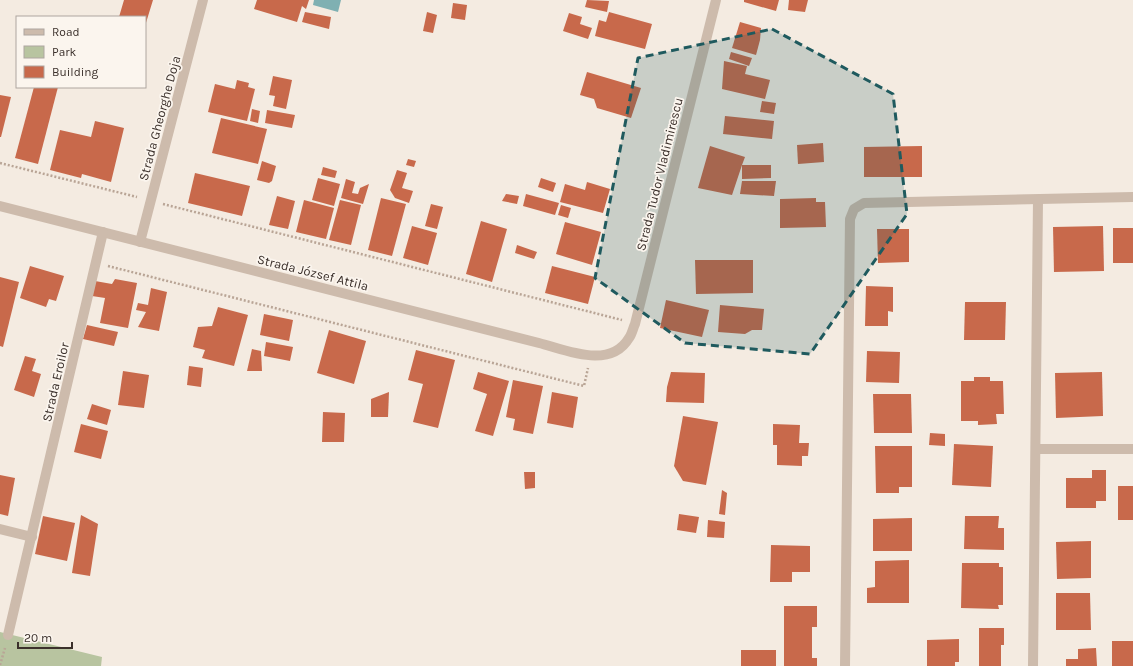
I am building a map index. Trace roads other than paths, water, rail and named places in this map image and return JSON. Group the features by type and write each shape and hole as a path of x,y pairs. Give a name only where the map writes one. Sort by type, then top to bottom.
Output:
{"street":[{"name":"Strada Gheorghe Doja","path":"140,242 203,0"},
{"name":"Strada Tudor Vladimirescu","path":"619,349 629,339 635,324 716,0"},
{"path":"845,666 850,219 854,209 864,203 1038,200 1133,196"},
{"path":"1033,666 1038,200"},
{"name":"Strada József Attila","path":"0,206 591,356 604,355 619,349"},
{"name":"Strada Eroilor","path":"8,635 103,232"},
{"path":"1036,449 1133,449"},
{"path":"0,529 32,537"}],"water":[{"path":"314,0 341,0 338,12 313,5"}]}
